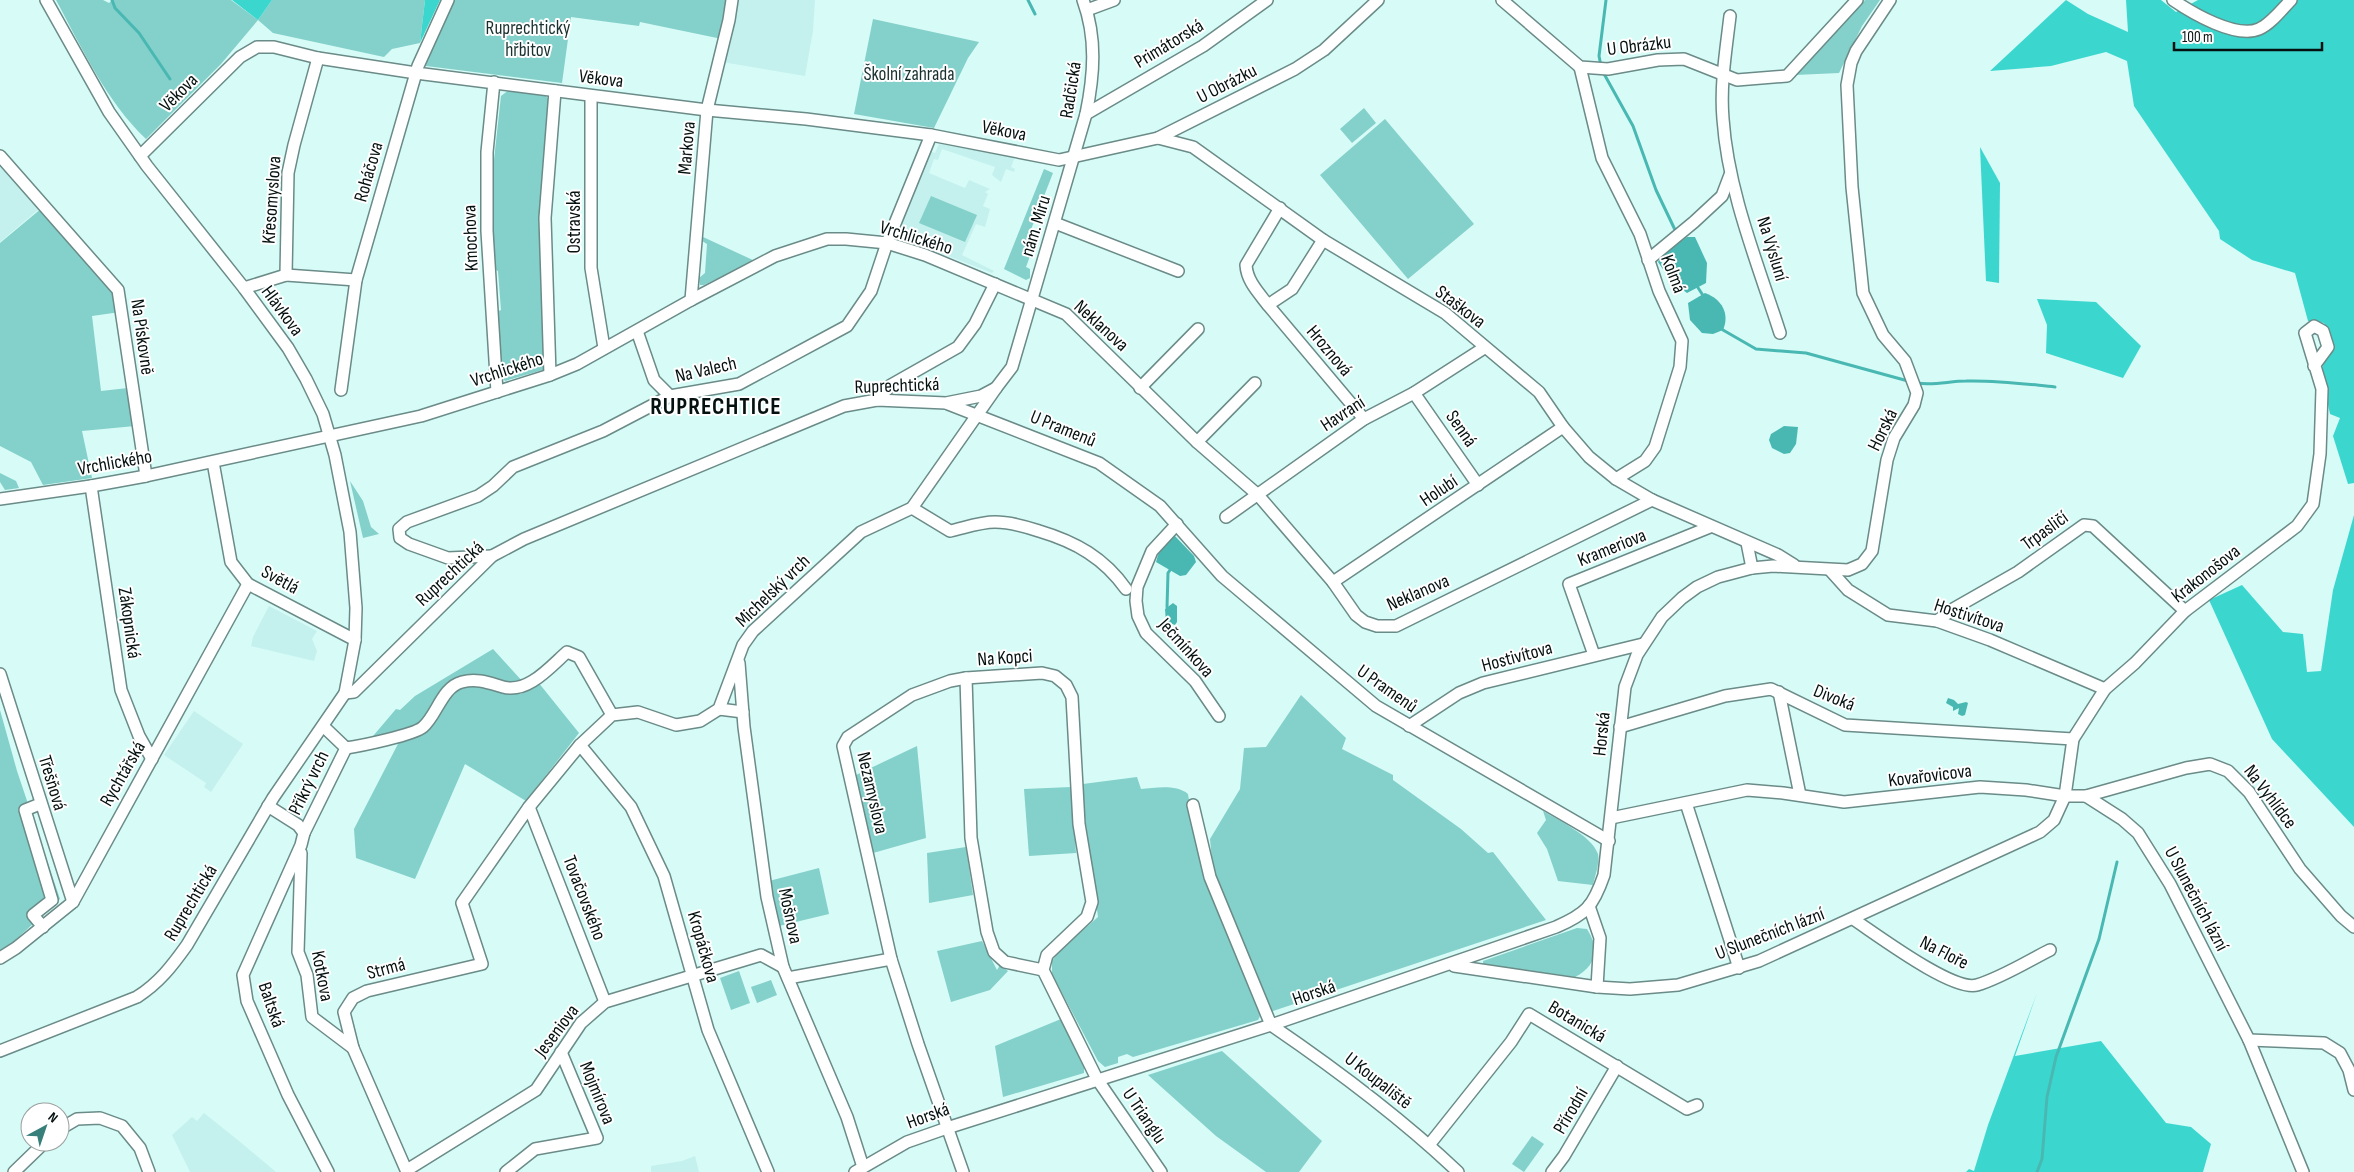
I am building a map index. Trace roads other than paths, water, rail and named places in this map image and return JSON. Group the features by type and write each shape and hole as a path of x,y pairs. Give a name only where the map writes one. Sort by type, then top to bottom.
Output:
{"street":[{"name":"Hlávkova","path":"46,0 90,81 140,156 244,288 288,348 323,414 350,532 356,608 355,640 345,693"},
{"name":"Roháčova","path":"341,390 356,280 416,73 448,0"},
{"name":"Markova","path":"691,300 707,110 729,20 732,0"},
{"path":"1085,5 1114,0"},
{"name":"Primátorská","path":"1086,114 1203,46 1267,0"},
{"name":"U Obrázku","path":"1158,138 1295,69 1324,50 1378,0"},
{"path":"1502,0 1580,67"},
{"name":"U Obrázku","path":"1580,67 1608,69 1658,60 1684,58 1705,66 1723,76 1737,80 1787,76 1857,0"},
{"name":"Horská","path":"860,1170 907,1142 1450,966 1556,927 1579,917 1589,906 1596,898 1604,875 1620,727 1628,676 1643,644 1669,610 1697,587 1718,577 1752,568 1795,566 1830,570 1857,567 1870,556 1874,546 1884,470 1888,454 1894,438 1912,410 1916,399 1915,386 1905,361 1883,335 1863,293 1852,187 1848,78 1856,51 1890,0"},
{"path":"2173,0 2219,24 2244,30 2259,29 2291,0"},
{"name":"Radčická","path":"1075,156 1094,77 1094,50 1085,5"},
{"name":"Na Výsluní","path":"1730,16 1723,76 1723,118 1730,175 1780,333"},
{"name":"Věkova","path":"140,156 240,57 257,47 274,47 318,58 416,73 591,96 707,110 806,119 931,135 1059,160 1075,156"},
{"name":"Křesomyslova","path":"286,275 288,173 294,144 318,58"},
{"name":"Kolmá","path":"1580,67 1602,158 1640,234 1659,291 1682,341 1680,367 1655,447 1645,461 1616,479"},
{"name":"Kmochova","path":"494,82 487,152 487,231 497,392"},
{"path":"550,376 545,218 555,91"},
{"name":"Ostravská","path":"591,96 591,268 604,348"},
{"name":"Na Valech","path":"492,556 448,558 409,544 400,538 399,529 407,522 478,496 493,486 514,467 603,431 670,396 739,384 847,326 871,291 887,243 931,135"},
{"name":"Staškova","path":"1075,156 1158,138 1193,147 1323,240 1445,313 1484,348 1539,392 1563,427 1589,458 1616,479 1652,500 1710,527 1778,555 1795,566"},
{"name":"Na Pískovně","path":"0,156 118,290 146,476"},
{"name":"nám. Míru","path":"1032,299 1075,156"},
{"path":"1648,260 1722,196 1730,175"},
{"name":"Hroznová","path":"1280,208 1246,265 1246,274 1268,305 1364,419"},
{"path":"1055,223 1178,271"},
{"name":"Vrchlického","path":"0,498 91,486 146,476 421,416 550,376 576,364 775,256 828,239 887,243 925,255 995,284"},
{"path":"1268,305 1292,289 1323,240"},
{"path":"244,288 286,275 356,280"},
{"path":"877,400 891,385 958,347 974,324 995,284 1032,299 1012,366 996,388"},
{"name":"Neklanova","path":"1032,299 1066,314 1197,442 1258,495 1333,582 1356,615 1365,622 1377,626 1396,626 1652,500"},
{"path":"1140,388 1198,329"},
{"path":"637,331 654,380 670,396"},
{"name":"Havraní","path":"1226,517 1364,419 1414,393 1484,348"},
{"name":"Krakonošova","path":"2065,796 2073,740 2105,689 2135,663 2184,611 2297,526 2310,511 2317,487 2322,389 2314,366"},
{"path":"1197,442 1255,382"},
{"name":"Ruprechtická","path":"0,1051 117,1006 155,986 187,945 268,806 345,693 354,692 492,556 524,539 844,406 877,400 946,403 981,396 996,388"},
{"name":"Michelský vrch","path":"719,709 743,644 753,630 861,532 912,508 996,388"},
{"name":"Senná","path":"1414,393 1478,485"},
{"path":"946,403 978,414"},
{"name":"U Pramenů","path":"978,414 1099,463 1160,506 1222,576 1376,706 1609,841"},
{"name":"Holubí","path":"1333,582 1563,427"},
{"name":"Světlá","path":"213,462 231,562 248,584 355,640"},
{"name":"Zákopnická","path":"91,486 121,690 139,736 152,759"},
{"path":"912,508 950,532 993,522 1008,523 1064,538 1091,552 1114,572 1126,589"},
{"name":"Ječmínkova","path":"1176,524 1152,551 1137,587 1138,616 1146,633 1195,680 1219,716"},
{"name":"Trpasličí","path":"1937,621 1952,608 2018,572 2084,525 2093,526 2184,611"},
{"name":"Krameriova","path":"1594,655 1569,584 1710,527"},
{"path":"1747,543 1752,568"},
{"name":"Hostivítova","path":"1830,570 1848,590 1888,615 1937,621 1990,640 2105,689"},
{"name":"Rychtářská","path":"0,958 16,948 73,902 248,584"},
{"name":"Hostivítova","path":"1409,726 1459,692 1483,683 1643,644"},
{"name":"Příkrý vrch","path":"346,748 372,744 423,728 445,696 462,682 484,680 506,688 530,683 568,652 580,657 612,715"},
{"name":"Mošnova","path":"739,658 743,712 767,897 785,973 847,1117 860,1170"},
{"name":"Na Kopci","path":"1042,673 1055,676 1066,685 1072,697 1079,824 1092,902 1087,917 1046,954 1043,970 1004,962 994,952 987,932 971,838 966,678 1042,673"},
{"name":"Třešňová","path":"0,674 40,804 73,902"},
{"name":"Nezamyslova","path":"963,1172 891,959 843,746 848,737 912,694 950,681 966,678"},
{"name":"Divoká","path":"1620,727 1725,696 1771,689 1845,725 2073,740"},
{"path":"1779,692 1800,795"},
{"path":"530,806 580,746 612,715 638,712 676,725 700,721 719,709 743,712"},
{"name":"Příkrý vrch","path":"324,726 346,748"},
{"name":"Kropáčkova","path":"580,746 631,807 664,876 694,975 708,1030 768,1172"},
{"name":"Příkrý vrch","path":"304,833 346,748"},
{"name":"Na Vyhlídce","path":"2065,796 2086,796 2186,768 2210,764 2228,770 2249,792 2300,869 2341,916 2354,927"},
{"name":"Kovařovicova","path":"1611,818 1747,790 1800,795 1844,802 1980,787 2026,790 2065,796"},
{"name":"U Slunečních lázní","path":"1450,966 1598,987 1630,989 1678,985 1759,962 2040,832 2054,820 2065,796"},
{"name":"U Slunečních lázní","path":"2086,796 2122,819 2138,833 2149,848 2196,933 2249,1040 2304,1172"},
{"path":"1686,803 1739,968"},
{"path":"40,804 25,810 52,900 33,915 43,927"},
{"path":"1193,805 1210,877 1271,1025"},
{"path":"268,806 298,825 304,833"},
{"name":"Strmá","path":"354,1048 344,1012 353,998 367,991 482,964 462,903 530,806"},
{"name":"Tovačovského","path":"530,806 605,1002"},
{"name":"Baltská","path":"304,833 301,845 243,975 246,1001 288,1095 328,1172"},
{"name":"Kotkova","path":"301,845 298,952 307,975 312,1017 354,1048"},
{"path":"1589,906 1600,938 1598,987"},
{"name":"Na Floře","path":"1853,919 1937,974 1960,984 1976,986 2050,950"},
{"name":"Jeseniova","path":"407,1171 536,1090 581,1023 605,1002 761,955 785,973"},
{"path":"785,973 891,959"},
{"path":"1043,970 1098,1079"},
{"name":"Botanická","path":"1429,1145 1511,1042 1529,1014 1687,1109 1697,1105"},
{"name":"U Koupaliště","path":"1271,1025 1322,1060 1429,1145 1458,1172"},
{"path":"2249,1040 2324,1043 2340,1053 2349,1070 2354,1090"},
{"path":"354,1048 407,1171"},
{"name":"Mojmírova","path":"506,1172 535,1149 597,1138 561,1052"},
{"name":"Přírodní","path":"1552,1172 1564,1156 1617,1066"},
{"name":"U Trianglu","path":"1098,1079 1161,1172"},
{"path":"70,1123 77,1119 100,1118 122,1126 140,1148 149,1172"},
{"path":"14,1172 35,1152"}],"waterway":[{"path":"112,0 115,8 139,33 170,79"},
{"path":"1028,0 1035,14"},
{"path":"1601,66 1599,56 1606,0"},
{"path":"1603,72 1633,126 1656,190 1677,234"},
{"path":"1695,283 1704,297"},
{"path":"1720,327 1756,349 1806,353 1908,381"},
{"path":"1917,383 1988,381 2055,387"},
{"path":"1167,607 1168,573 1172,567"},
{"path":"2037,1172 2042,1159 2047,1097 2056,1057 2099,939 2117,862"}],"district":[{"name":"RUPRECHTICE","path":"716,406"}],"park label":[{"name":"Ruprechtický hřbitov","path":"528,39"},
{"name":"Školní zahrada","path":"909,74"}]}
